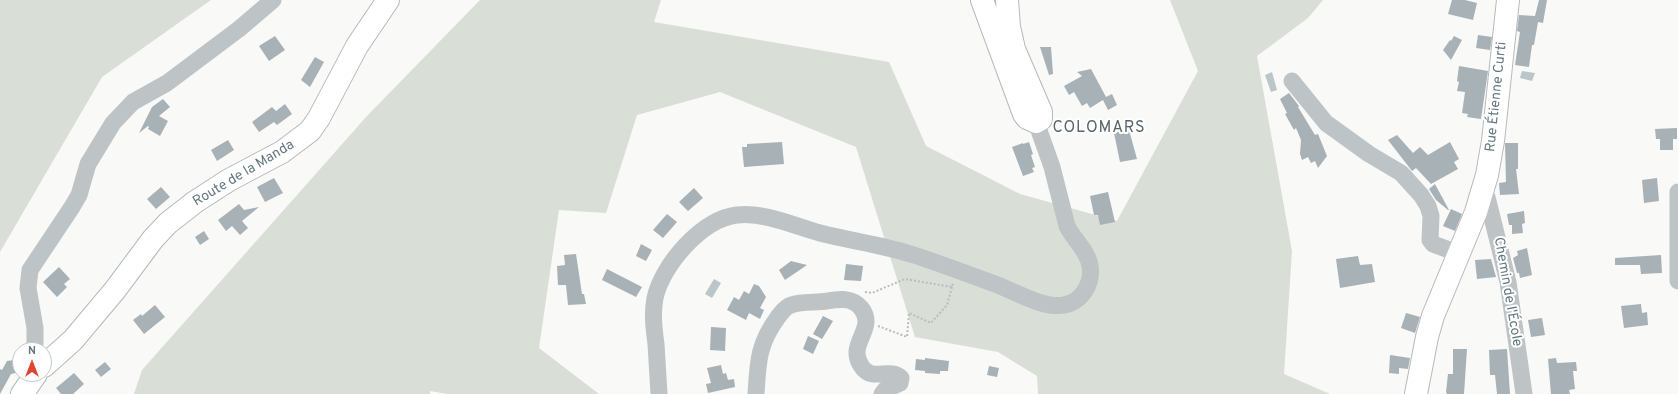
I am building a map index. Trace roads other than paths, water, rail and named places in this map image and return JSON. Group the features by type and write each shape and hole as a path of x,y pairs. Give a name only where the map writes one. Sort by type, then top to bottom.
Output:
{"main road":[{"name":"Route de la Manda","path":"52,359 73,340 115,290 153,239 168,223 195,202 223,184 282,152 310,131 319,118 356,46 388,0"},
{"path":"982,0 1024,114 1027,118 1036,122 1041,119 1041,112 1014,49 1009,27 1007,0"},
{"name":"Rue Étienne Curti","path":"1416,394 1427,337 1433,316 1460,254 1482,193 1490,161 1508,0"}],"street":[{"path":"35,342 35,328 28,288 30,270 75,201 88,164 109,129 123,111 133,102 167,83 239,29 273,0"},
{"path":"1292,81 1326,123 1369,154 1401,173 1421,195 1428,206 1431,216 1430,240 1434,244 1460,254"},
{"path":"659,394 653,317 655,298 665,272 677,255 706,228 719,220 737,215 756,216 913,255 997,284 1048,305 1064,305 1077,300 1086,290 1090,278 1090,264 1085,254 1071,236 1067,226 1052,167 1036,122"},
{"path":"1678,192 1678,281"},
{"name":"Chemin de l'École","path":"1482,193 1487,197 1508,282 1524,394"},
{"path":"756,394 761,346 771,326 787,307 804,303 846,299 856,303 861,308 864,315 866,328 856,348 858,359 862,367 872,375 894,374 901,378 900,383 885,390 882,394"}],"district":[{"name":"COLOMARS","path":"1099,129"}]}
